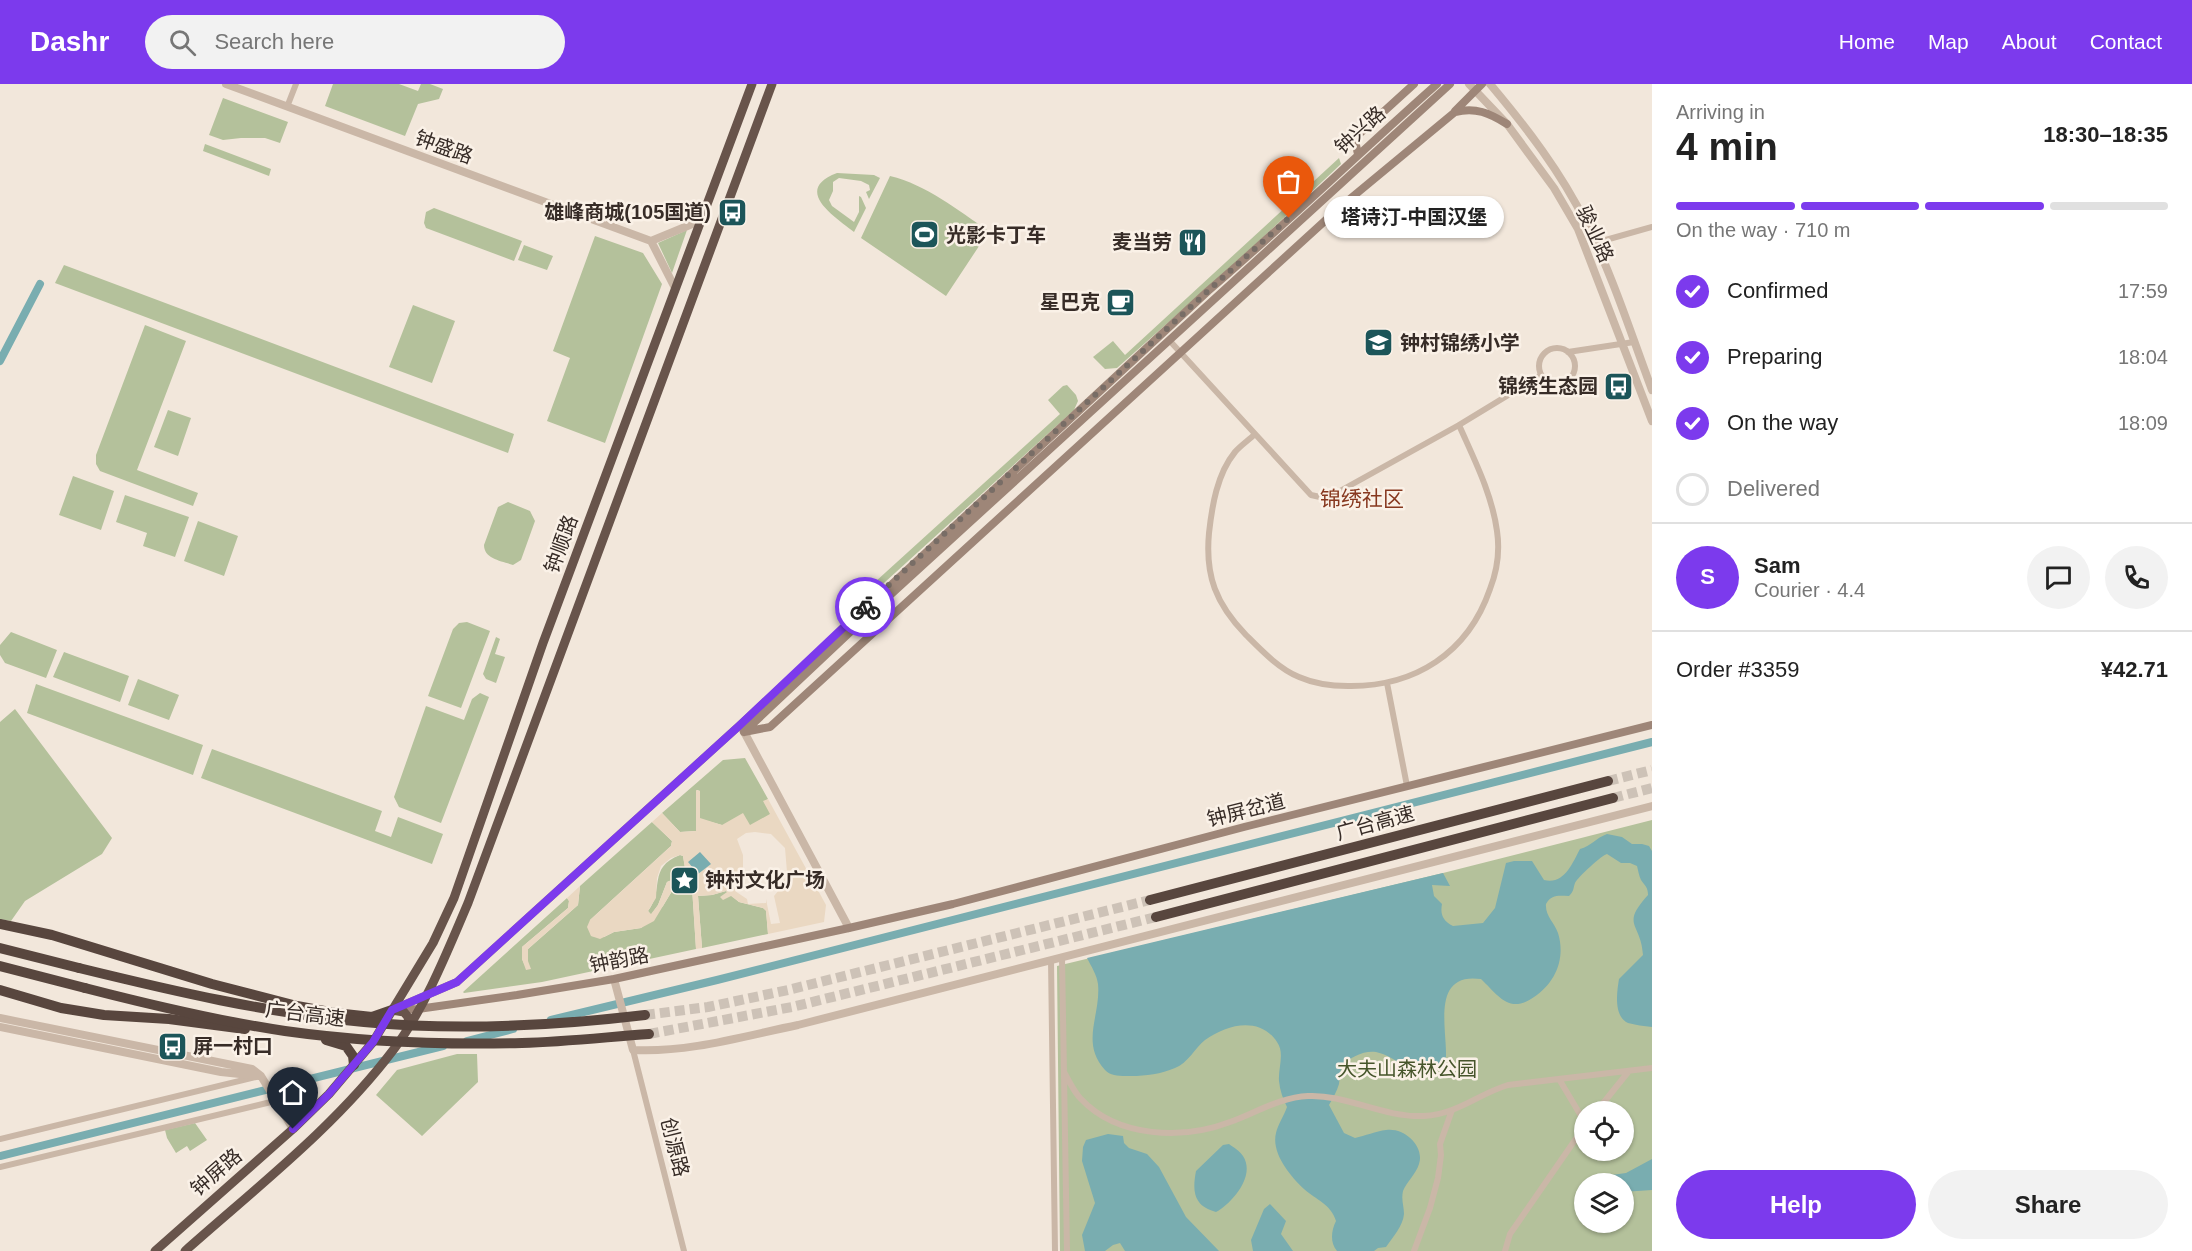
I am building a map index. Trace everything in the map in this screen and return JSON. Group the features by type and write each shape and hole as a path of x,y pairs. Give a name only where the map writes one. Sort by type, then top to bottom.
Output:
{"highway":[{"name":"钟顺路","path":"392,1010 433,943 454,898 508,739 752,84"},
{"name":"钟顺路","path":"418,1009 468,903 772,84"},
{"path":"508,739 527,747"},
{"name":"广台高速","path":"1150,900 1608,781"},
{"name":"广台高速","path":"1156,917 1613,798"},
{"path":"0,924 85,945 212,984 297,1006 372,1017 392,1010 405,1013 410,1024"},
{"name":"广台高速","path":"0,948 174,992 262,1008 366,1022 418,1026 494,1026 607,1020 645,1015"},
{"name":"广台高速","path":"0,966 195,1015 286,1031 412,1042 523,1043 649,1034"},
{"path":"0,990 61,1008 104,1015 169,1019 332,1041 346,1046 353,1056 354,1065"},
{"name":"钟屏路","path":"185,1251 310,1141 344,1108 395,1048 418,1009"},
{"name":"钟屏路","path":"155,1251 293,1129 329,1094 373,1042 392,1010"}],"main road":[{"path":"1358,154 1355,141 1358,135 1414,84"},
{"name":"钟兴路","path":"742,728 1358,154 1437,84"},
{"name":"钟兴路","path":"392,1010 457,982 866,617 1450,84"},
{"path":"742,728 770,727 1339,208 1455,112 1482,84"},
{"path":"1455,112 1471,109 1482,110 1507,124"},
{"path":"1326,196 1339,208"},
{"name":"钟屏岔道","path":"849,928 952,904 1244,827 1652,725"},
{"name":"钟韵路","path":"392,1010 418,1009 615,984 849,928"}],"street":[{"name":"钟盛路","path":"226,84 651,241"},
{"path":"287,107 296,84"},
{"name":"骏业路","path":"1469,84 1507,124 1554,188 1578,229 1652,421"},
{"name":"骏业路","path":"1490,84 1560,177 1586,223 1652,390"},
{"path":"675,288 651,241 702,220"},
{"path":"1595,243 1652,227"},
{"path":"1169,340 1311,495 1320,497 1331,496 1459,425 1541,375"},
{"path":"1568,352 1634,342"},
{"path":"1552,348 1564,349 1573,357 1574,369 1568,379 1563,382 1551,383 1541,375 1539,364 1543,354 1552,348"},
{"path":"1255,434 1235,453 1223,474 1215,495 1208,558 1209,573 1214,589 1242,631 1283,668 1313,682 1333,686 1359,686 1387,683 1422,671 1452,649 1481,613 1492,585 1498,549 1496,524 1486,486 1459,425"},
{"path":"1387,683 1407,786"},
{"path":"742,728 849,928"},
{"path":"615,984 633,1050 666,1050 715,1042 787,1027 1652,806"},
{"path":"1062,957 1067,1251"},
{"path":"1051,960 1055,1251"},
{"path":"0,1018 252,1069 261,1076 293,1129"},
{"path":"0,1027 220,1072 261,1076"},
{"name":"创源路","path":"633,1050 684,1251"},
{"path":"1064,1072 1080,1098 1091,1108 1121,1124 1153,1132 1186,1133 1231,1122 1281,1102 1305,1096 1328,1097 1382,1112 1425,1116 1464,1106 1508,1085 1652,1068"},
{"path":"1605,1101 1629,1071"},
{"path":"0,1139 261,1076"},
{"path":"1559,1079 1574,1104"},
{"path":"0,1167 273,1097"},
{"path":"1413,1251 1430,1208 1438,1178 1440,1144 1452,1110"},
{"path":"1505,1251 1510,1234 1574,1141"}],"green space":[{"path":"333,84 399,84 418,91 421,84 430,84 443,89 439,99 418,104 405,136 325,106"},
{"path":"223,98 288,122 280,143 265,138 223,140 209,135"},
{"path":"205,144 271,169 269,176 203,151"},
{"path":"1339,158 1341,164 1243,256 1117,368 1105,369 1093,357 1113,341 1125,355"},
{"path":"837,173 874,175 880,178 869,199 866,192 870,190 869,185 861,181 839,178 833,182 833,191 829,200 832,206 854,222 859,212 859,196 866,208 854,232 828,211 818,195 818,187 824,180"},
{"name":"光影卡丁车","path":"890,176 917,185 989,231 946,296 861,238"},
{"path":"434,208 522,241 514,261 426,228 424,223 426,212"},
{"path":"687,230 672,273 658,243"},
{"path":"595,236 643,253 662,284 605,443 547,421 570,358 553,351"},
{"path":"524,245 553,256 547,270 518,260"},
{"path":"64,265 514,434 508,453 55,283"},
{"path":"413,305 455,321 432,383 389,367"},
{"path":"145,325 186,341 137,470 198,493 193,506 100,471 96,464 96,455"},
{"path":"1067,385 1078,401 1074,410 873,593 864,592 1060,414 1048,400"},
{"path":"168,410 191,418 178,456 154,447"},
{"path":"73,476 114,491 101,530 59,515"},
{"path":"125,495 189,517 175,557 143,546 147,533 116,522"},
{"path":"508,502 530,511 535,521 521,560 513,565 490,556 484,545 498,507"},
{"path":"198,521 238,536 224,576 184,561"},
{"path":"467,622 490,631 461,708 428,696 453,629 459,623"},
{"path":"11,632 57,650 46,678 5,663 0,655 0,645"},
{"path":"496,637 500,639 495,654 505,657 496,683 486,679 483,674"},
{"path":"64,652 129,676 120,702 53,677"},
{"path":"138,679 179,695 169,720 128,705"},
{"path":"36,684 203,745 193,775 27,713"},
{"path":"480,693 489,697 441,823 399,807 394,797 426,706 464,720 472,699"},
{"path":"15,709 112,838 102,854 25,901 11,921 0,919 0,722"},
{"path":"212,749 382,811 375,831 391,837 398,817 443,834 432,864 201,778"},
{"path":"745,758 768,799 764,802 771,814 750,826 722,825 700,819 700,791 697,790 696,831 680,832 662,813 723,760"},
{"name":"大夫山森林公园","path":"1652,820 1652,1251 1060,1251 1057,966"},
{"path":"652,822 672,841 671,846 590,920 591,936 604,937 614,932 641,928 663,906 672,891 692,887 696,949 542,982 463,992 567,898 568,908 522,947 522,959 527,970 528,949 578,905 580,886"},
{"path":"700,822 723,830 730,835 728,839 717,833 700,831"},
{"path":"680,855 683,856 686,874 667,882 658,905 651,915 648,911 656,895 663,866"},
{"path":"726,891 739,902 766,910 768,934 702,948 698,896"},
{"path":"457,1054 477,1054 478,1082 422,1136 376,1095 397,1070"},
{"path":"195,1123 207,1140 190,1151 187,1146 176,1153 165,1130"}],"shaded area":[{"path":"696,790 700,791 700,818 722,825 743,813 750,825 770,814 763,801 768,799 826,905 824,922 768,934 766,911 763,908 739,902 731,896 723,900 720,897 726,891 698,896 702,948 696,949 692,887 684,887 672,891 654,921 641,928 614,932 600,939 591,936 587,927 590,920 671,846 672,841 652,822 662,813 680,832 696,831","holes":["746,833 771,834 785,848 787,872 783,885 774,896 780,923 771,924 766,899 766,903 748,904 747,899 735,891 743,873 743,855 737,839","683,856 686,874 667,882 658,905 651,914 648,911 656,898 657,878 661,866 671,858"]},
{"path":"580,886 578,905 528,949 531,969 526,970 522,959 522,947 568,908 567,898"}],"water":[{"path":"1607,834 1622,837 1632,844 1649,846 1652,851 1652,1027 1623,1020 1617,1003 1619,979 1643,955 1634,919 1635,913 1648,895 1647,890 1640,878 1637,866 1621,863 1607,854 1581,876 1569,896 1553,897 1546,904 1548,916 1558,933 1561,952 1553,977 1548,985 1534,997 1518,1004 1511,1003 1504,1001 1481,979 1465,979 1455,984 1448,993 1444,1018 1446,1057 1438,1068 1411,1069 1384,1055 1372,1052 1353,1057 1342,1068 1338,1087 1329,1105 1344,1133 1355,1138 1393,1130 1412,1139 1419,1151 1418,1168 1403,1191 1402,1223 1386,1247 1374,1251 1337,1251 1332,1241 1336,1221 1331,1210 1299,1184 1283,1164 1275,1141 1287,1107 1279,1081 1281,1051 1277,1042 1262,1028 1243,1025 1223,1030 1205,1040 1180,1066 1153,1074 1114,1075 1105,1070 1098,1060 1094,1049 1093,1029 1098,984 1087,958 1443,873 1450,886 1432,885 1434,896 1442,904 1441,911 1445,920 1453,926 1483,923 1495,908 1506,863 1532,861 1544,880 1551,881 1566,872 1580,849"},
{"path":"700,852 711,864 698,874 688,862"},
{"path":"1108,1134 1123,1136 1124,1143 1129,1148 1147,1154 1159,1167 1186,1217 1219,1251 1125,1251 1120,1243 1105,1251 1085,1251 1082,1235 1095,1203 1082,1161 1083,1147 1086,1140"},
{"path":"1229,1144 1243,1156 1247,1172 1235,1196 1216,1212 1203,1206 1196,1197 1194,1185 1196,1171 1223,1145"},
{"path":"1652,1159 1652,1190 1634,1191 1634,1173 1626,1173"},
{"path":"1270,1204 1286,1221 1281,1234 1293,1251 1253,1251 1251,1240 1264,1209"}],"waterway":[{"path":"0,361 40,284"},
{"path":"551,1020 717,980 1652,742"},
{"path":"467,1041 513,1029"},
{"path":"0,1156 443,1046"}],"tunnel":[{"path":"1608,781 1652,770"},
{"path":"1613,798 1652,788"},
{"path":"645,1015 708,1007 788,990 1150,900"},
{"path":"649,1034 792,1007 1156,917"}],"way so far":[{"path":"865,607 1289,218"}],"place":[{"name":"雄峰商城(105国道)","path":"732,212"},
{"name":"塔诗汀-中国汉堡","path":"1289,218"},
{"name":"光影卡丁车","path":"925,235"},
{"name":"麦当劳","path":"1193,242"},
{"name":"星巴克","path":"1121,302"},
{"name":"钟村锦绣小学","path":"1379,343"},
{"name":"锦绣生态园","path":"1619,386"},
{"name":"钟村文化广场","path":"684,880"},
{"name":"屏一村口","path":"172,1046"}],"district":[{"name":"锦绣社区","path":"1362,498"}],"route":[{"path":"293,1129 329,1094 354,1065 373,1042 392,1010 457,982 740,725 865,607"}]}
